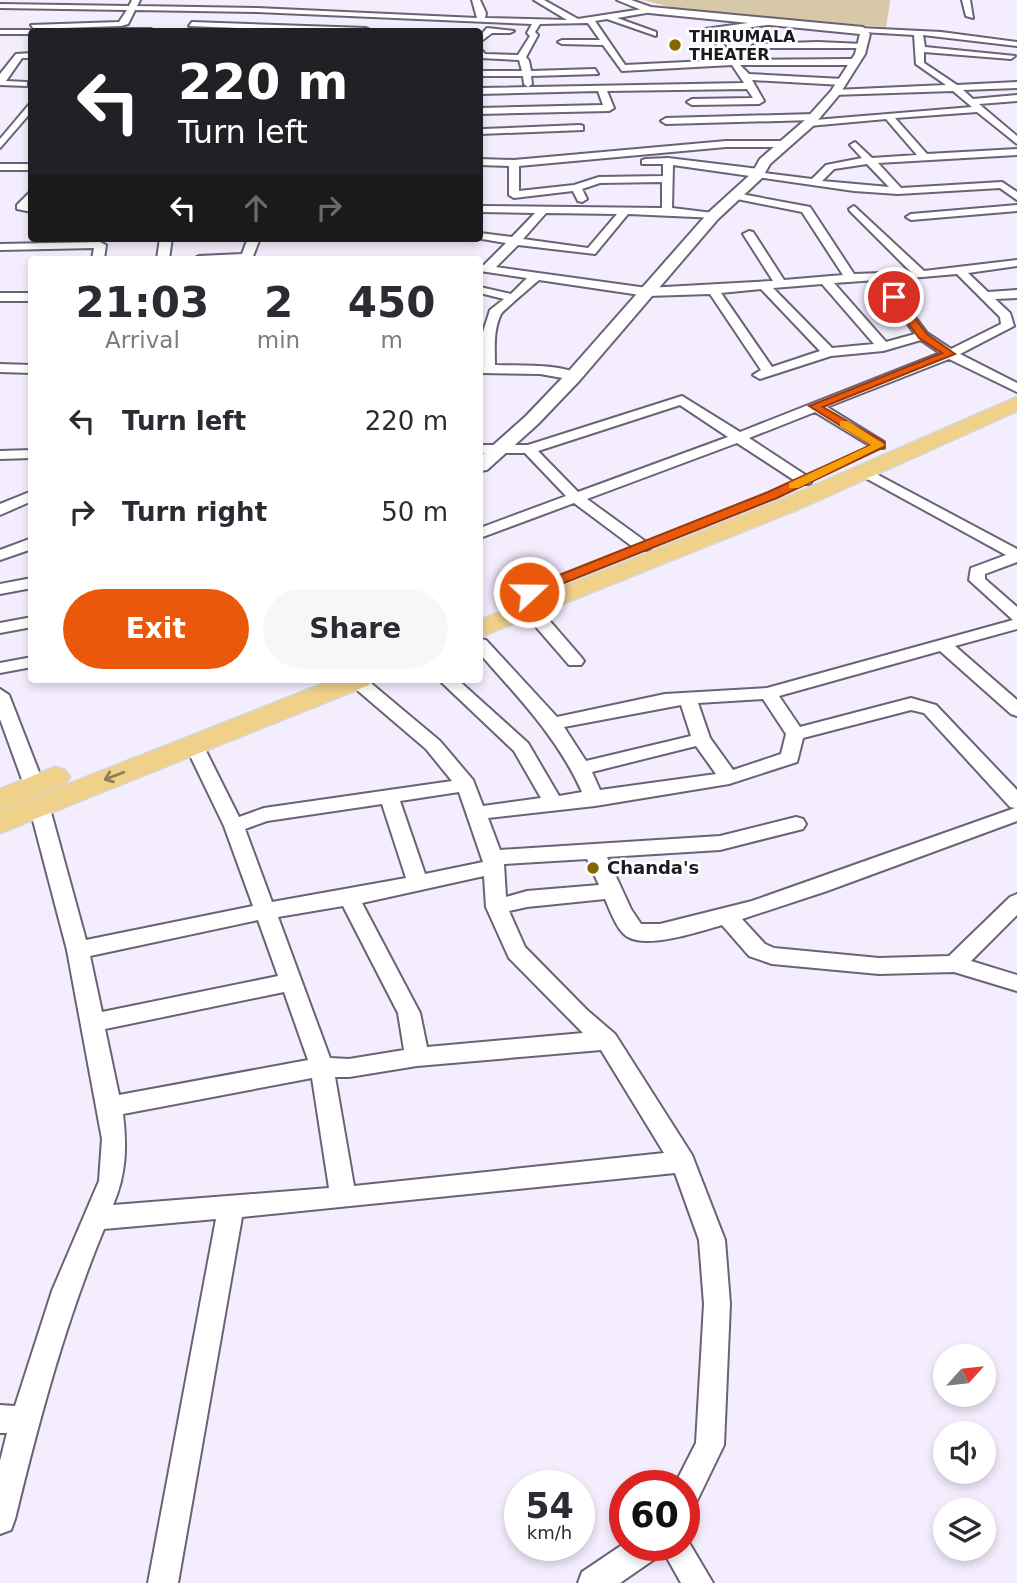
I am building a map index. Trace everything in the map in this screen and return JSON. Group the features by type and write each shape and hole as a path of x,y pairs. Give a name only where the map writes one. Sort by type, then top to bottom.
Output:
{"main road":[{"path":"483,610 804,481 879,445 1017,388"},
{"path":"483,628 865,472 1017,403"},
{"path":"0,822 37,795 307,683"},
{"path":"0,800 37,795 194,745 350,683"}],"street":[{"path":"64,5 79,0"},
{"path":"306,28 316,13 331,0"},
{"path":"476,0 482,13 481,21"},
{"path":"538,0 578,22"},
{"path":"622,0 649,9 791,25 1017,41"},
{"path":"966,0 970,16"},
{"path":"78,28 90,3"},
{"path":"41,4 34,27 71,28"},
{"path":"84,28 125,22 134,4"},
{"path":"0,6 169,4 196,9 217,5 403,18 537,22 578,22 649,9"},
{"path":"57,26 64,5"},
{"path":"103,25 111,5"},
{"path":"189,28 196,9"},
{"path":"397,9 403,18"},
{"path":"362,15 366,28"},
{"path":"607,17 653,34"},
{"path":"590,19 635,86"},
{"path":"447,28 452,20"},
{"path":"531,33 537,22"},
{"path":"692,102 758,102 736,63 708,30 770,22"},
{"path":"791,25 795,36 813,37 829,61"},
{"path":"483,37 491,30 531,33"},
{"path":"483,463 532,420 574,376 713,216 737,196 811,120 839,88 863,46 863,30"},
{"path":"0,32 28,32"},
{"path":"531,33 534,35 523,60 529,94 535,108"},
{"path":"918,33 920,64 954,87 1015,138"},
{"path":"1002,40 1014,60"},
{"path":"562,42 605,43"},
{"path":"756,46 863,46"},
{"path":"921,49 1014,60"},
{"path":"1,76 19,56 28,55"},
{"path":"483,56 538,61"},
{"path":"603,60 616,60"},
{"path":"622,68 852,62"},
{"path":"0,64 28,63"},
{"path":"483,74 595,72"},
{"path":"1,76 28,75"},
{"path":"16,94 28,78"},
{"path":"529,94 748,81 839,88 1017,85"},
{"path":"483,111 609,107 601,88"},
{"path":"483,91 557,98 591,97 594,107"},
{"path":"0,94 28,96"},
{"path":"575,97 580,109"},
{"path":"557,98 562,108"},
{"path":"970,102 1017,98"},
{"path":"0,145 28,109"},
{"path":"666,121 811,120 979,109"},
{"path":"11,115 22,116"},
{"path":"888,116 925,158"},
{"path":"994,122 1017,121"},
{"path":"483,136 580,128"},
{"path":"483,162 514,163 726,144 785,144"},
{"path":"726,144 730,156"},
{"path":"855,145 898,191"},
{"path":"814,183 830,167 869,161 1017,152"},
{"path":"620,153 626,163 668,160 760,170 814,183 898,191 1017,184"},
{"path":"594,155 599,180"},
{"path":"741,158 760,170"},
{"path":"667,211 668,160"},
{"path":"514,163 514,195 576,188 599,180 667,179"},
{"path":"0,167 27,167"},
{"path":"1002,185 1017,197"},
{"path":"576,188 587,211"},
{"path":"737,196 806,209 851,278"},
{"path":"28,197 21,207 28,208"},
{"path":"911,217 1017,208"},
{"path":"483,209 667,211 713,216"},
{"path":"853,209 921,275"},
{"path":"513,210 533,223"},
{"path":"484,267 533,223 542,211"},
{"path":"483,237 592,252 625,211"},
{"path":"749,234 781,284"},
{"path":"0,247 100,245 98,256"},
{"path":"484,267 647,292 713,290 725,284 763,285 921,275 1017,263"},
{"path":"483,532 737,438 950,354 1008,326 1006,316 958,270"},
{"path":"483,306 497,308 514,298 535,276"},
{"path":"879,277 923,336 950,354 1017,388"},
{"path":"825,281 883,346"},
{"path":"763,285 829,352"},
{"path":"713,290 765,373 829,352 883,346 923,336"},
{"path":"483,291 514,298"},
{"path":"984,296 1017,294"},
{"path":"0,297 28,297"},
{"path":"497,308 484,344 484,369 540,370 574,376"},
{"path":"0,368 28,369"},
{"path":"531,387 540,370"},
{"path":"483,449 528,449 682,400 804,481"},
{"path":"815,406 879,445"},
{"path":"528,449 576,498 643,547"},
{"path":"0,455 28,454"},
{"path":"865,472 1017,556"},
{"path":"0,499 27,501"},
{"path":"0,510 27,501"},
{"path":"0,555 28,544"},
{"path":"1017,556 977,572 977,580 1017,616"},
{"path":"0,589 28,584"},
{"path":"530,609 575,661"},
{"path":"0,628 28,623"},
{"path":"553,724 687,697 768,693 1017,624"},
{"path":"942,644 1017,710"},
{"path":"483,647 553,724 581,768 595,799"},
{"path":"0,668 28,663"},
{"path":"361,683 433,745 466,785 493,862 496,907 517,952 607,1041 683,1162 712,1240 717,1304 710,1444 697,1470"},
{"path":"451,683 521,747 554,803"},
{"path":"478,813 595,799 729,778 790,758 795,734 768,693"},
{"path":"0,695 37,795 78,950 94,1022 114,1139 111,1181 12,1419 0,1519"},
{"path":"687,697 701,739 729,778"},
{"path":"795,734 911,704 930,709 1017,802"},
{"path":"581,768 701,739"},
{"path":"194,745 234,826 322,1066 343,1198"},
{"path":"234,826 264,816 466,785"},
{"path":"389,796 417,882"},
{"path":"594,853 627,925 643,934 728,918 1017,814"},
{"path":"78,950 265,911 349,898 493,862 720,843 796,824"},
{"path":"496,907 527,899 613,891"},
{"path":"349,898 409,1013 417,1057"},
{"path":"954,964 1017,902"},
{"path":"728,918 757,950 772,956 879,966 954,964 1017,983"},
{"path":"94,1022 292,982"},
{"path":"110,1107 322,1066 349,1068 417,1057 607,1041"},
{"path":"96,1218 231,1209 683,1162"},
{"path":"163,1583 231,1209"},
{"path":"593,1583 625,1561"},
{"path":"685,1561 698,1583"}],"shaded area":[{"path":"643,0 890,0 890,3 886,27 685,11"}],"slow traffic":[{"path":"794,486 879,445 844,424"}],"place":[{"name":"THIRUMALA THEATER","path":"675,45"},
{"name":"Chanda's","path":"593,868"}],"route":[{"path":"529,592 772,495 879,445 815,406 950,354 923,336 894,297"}]}
